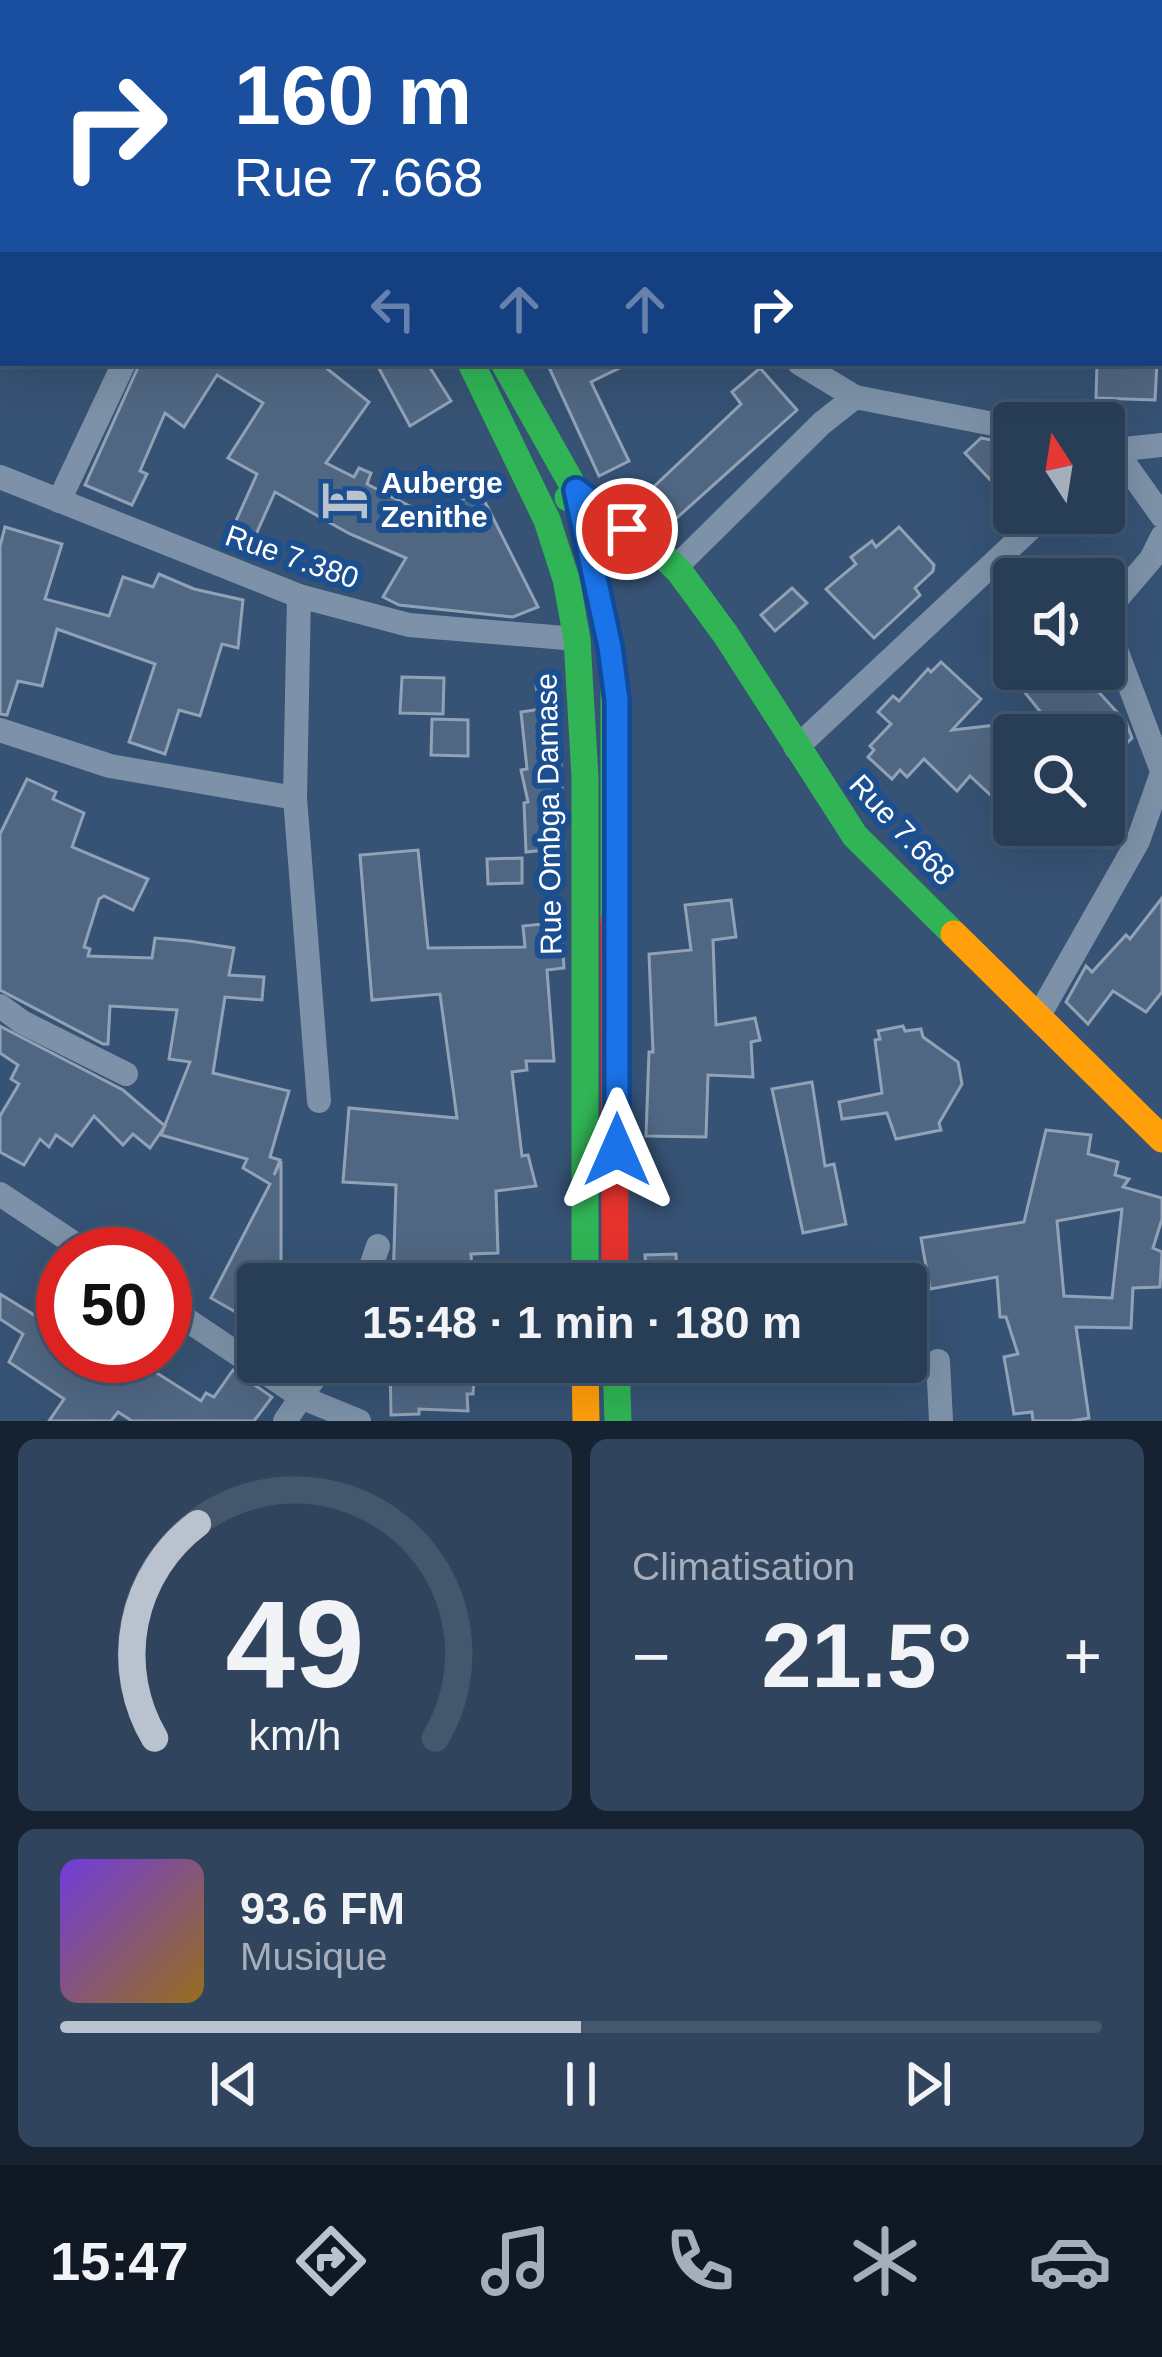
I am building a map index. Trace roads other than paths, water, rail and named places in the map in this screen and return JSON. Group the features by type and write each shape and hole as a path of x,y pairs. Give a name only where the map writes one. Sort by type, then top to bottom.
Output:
{"main road":[{"name":"Rue Ombga Damase","path":"472,366 547,520 566,579 577,639 585,797 585,1263"},
{"path":"506,366 576,490 617,700 615,1263"},
{"path":"547,520 576,490"},
{"name":"Rue 7.668","path":"576,490 676,567 821,792 855,836 1162,1139"},
{"path":"585,1383 586,1421"},
{"path":"617,1383 618,1421"}],"street":[{"path":"59,501 123,366"},
{"path":"804,366 855,397 993,424"},
{"path":"676,567 821,423 855,397"},
{"path":"1125,450 1162,445"},
{"path":"1125,472 1162,516"},
{"name":"Rue 7.380","path":"0,477 299,596 409,626 577,639"},
{"path":"796,748 1025,534"},
{"path":"1125,591 1162,537"},
{"path":"299,596 295,798 320,1101"},
{"path":"1038,1016 1138,841 1162,772 1125,672"},
{"path":"0,730 110,766 295,798"},
{"path":"0,1006 22,1022 126,1074"},
{"path":"0,1194 50,1227"},
{"path":"372,1263 378,1246"},
{"path":"192,1323 303,1398 359,1421"},
{"path":"938,1361 941,1421"},
{"path":"285,1421 312,1383"}],"place":[{"name":"Auberge Zenithe","path":"345,500"}]}
